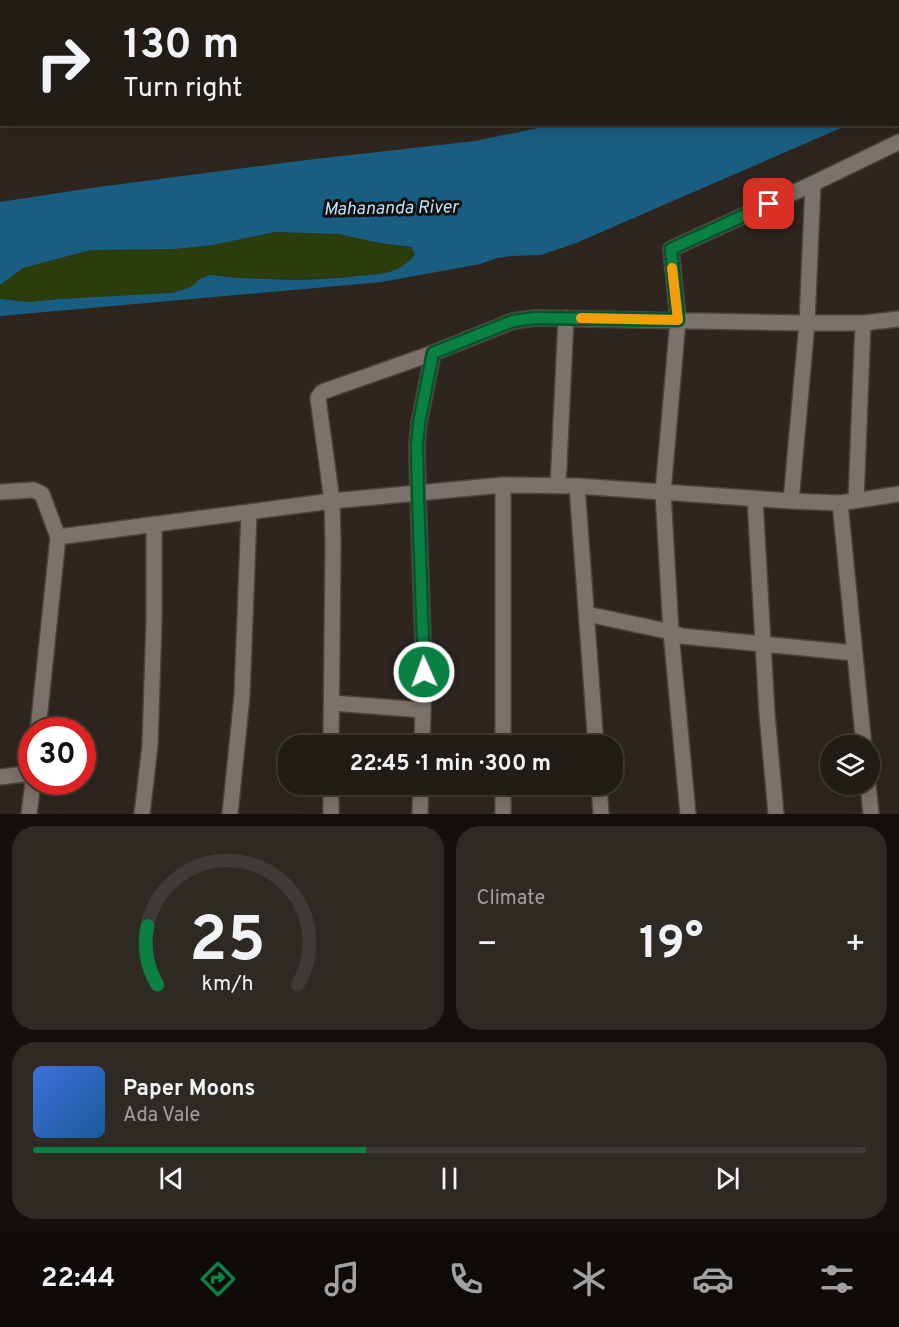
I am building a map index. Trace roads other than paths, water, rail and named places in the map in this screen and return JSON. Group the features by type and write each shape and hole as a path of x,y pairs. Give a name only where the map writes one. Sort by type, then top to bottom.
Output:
{"street":[{"path":"688,814 671,632 663,492 678,320 671,249 899,142"},
{"path":"791,501 807,323 813,184"},
{"path":"331,735 332,501 318,398 321,392 433,353 513,321 535,318 807,323 863,323 899,319"},
{"path":"558,486 566,318"},
{"path":"856,500 863,323"},
{"path":"422,735 424,672 418,434 433,353"},
{"path":"503,485 503,735"},
{"path":"58,537 332,501 503,485 577,486 791,501 840,502 899,494"},
{"path":"577,486 595,735"},
{"path":"0,492 34,490 42,494 58,537 39,717"},
{"path":"755,499 766,714 776,814"},
{"path":"840,502 863,735"},
{"path":"230,814 242,696 249,513"},
{"path":"142,814 150,745 154,524"},
{"path":"586,614 681,636 855,653"},
{"path":"332,703 423,710"},
{"path":"0,777 18,775"},
{"path":"29,814 31,795"},
{"path":"331,795 331,814"},
{"path":"420,814 421,795"},
{"path":"502,814 503,795"},
{"path":"600,795 601,814"},
{"path":"869,795 871,814"}],"water":[{"name":"Mahananda River","path":"547,126 846,126 576,243 541,255 497,258 480,264 382,282 0,316 0,299 30,302 172,293 191,287 209,275 302,280 377,274 400,267 415,254 411,247 338,234 275,232 213,245 175,249 91,250 23,268 0,285 0,202 315,159 475,141"}]}
